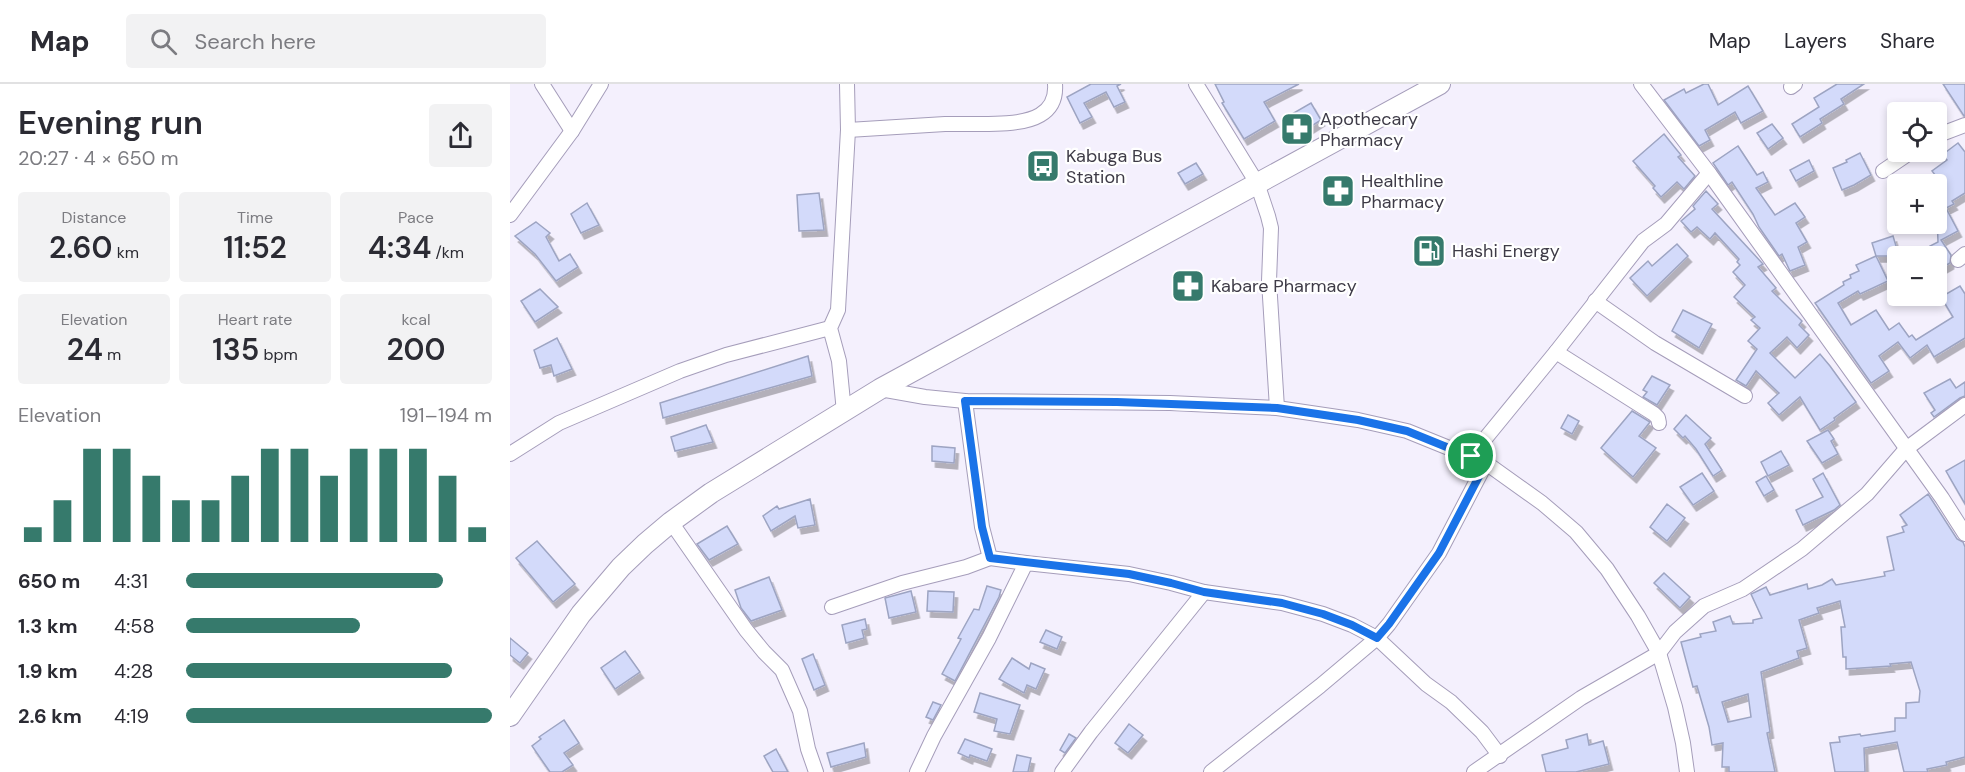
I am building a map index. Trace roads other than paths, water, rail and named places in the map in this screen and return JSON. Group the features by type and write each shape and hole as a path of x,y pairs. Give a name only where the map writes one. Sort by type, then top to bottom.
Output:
{"highway":[{"path":"510,716 581,614 637,552 671,522 711,493 880,389 1440,84"}],"street":[{"path":"542,84 572,131"},
{"path":"510,215 572,131 601,84"},
{"path":"844,412 839,361 830,328 838,310 848,130 847,84"},
{"path":"848,130 1008,123 1028,119 1040,116 1051,106 1055,84"},
{"path":"1196,84 1257,183 1271,228 1269,281 1277,408"},
{"path":"1641,84 1709,173 1942,498 1965,534"},
{"path":"1947,132 1965,125"},
{"path":"1883,171 1896,162"},
{"path":"1471,456 1643,241 1666,224 1709,173"},
{"path":"1595,301 1655,343 1745,396"},
{"path":"510,454 559,423 680,371 726,355 830,328"},
{"path":"1556,352 1654,414 1659,423"},
{"path":"880,389 965,401 1088,401 1277,408 1358,420 1407,431 1486,463 1542,503 1576,532 1607,569 1638,616 1659,653 1675,707 1687,772"},
{"path":"965,401 982,527 990,558"},
{"path":"1474,772 1581,698 1659,653 1675,632 1704,606 1743,589 1802,549 1867,494 1906,449 1965,405"},
{"path":"1211,772 1377,638 1439,553 1486,463"},
{"path":"671,522 746,630 782,670 800,711 808,749 816,772"},
{"path":"832,607 902,583 966,567 990,558 1129,574 1204,592 1282,603 1323,614 1377,638 1426,684 1468,716 1500,756"},
{"path":"917,772 934,736 989,638 1026,563"},
{"path":"1062,772 1091,732 1204,592"}],"place":[{"name":"Apothecary Pharmacy","path":"1297,129"},
{"name":"Kabuga Bus Station","path":"1043,166"},
{"name":"Healthline Pharmacy","path":"1338,191"},
{"name":"Hashi Energy","path":"1429,251"},
{"name":"Kabare Pharmacy","path":"1188,286"}]}
